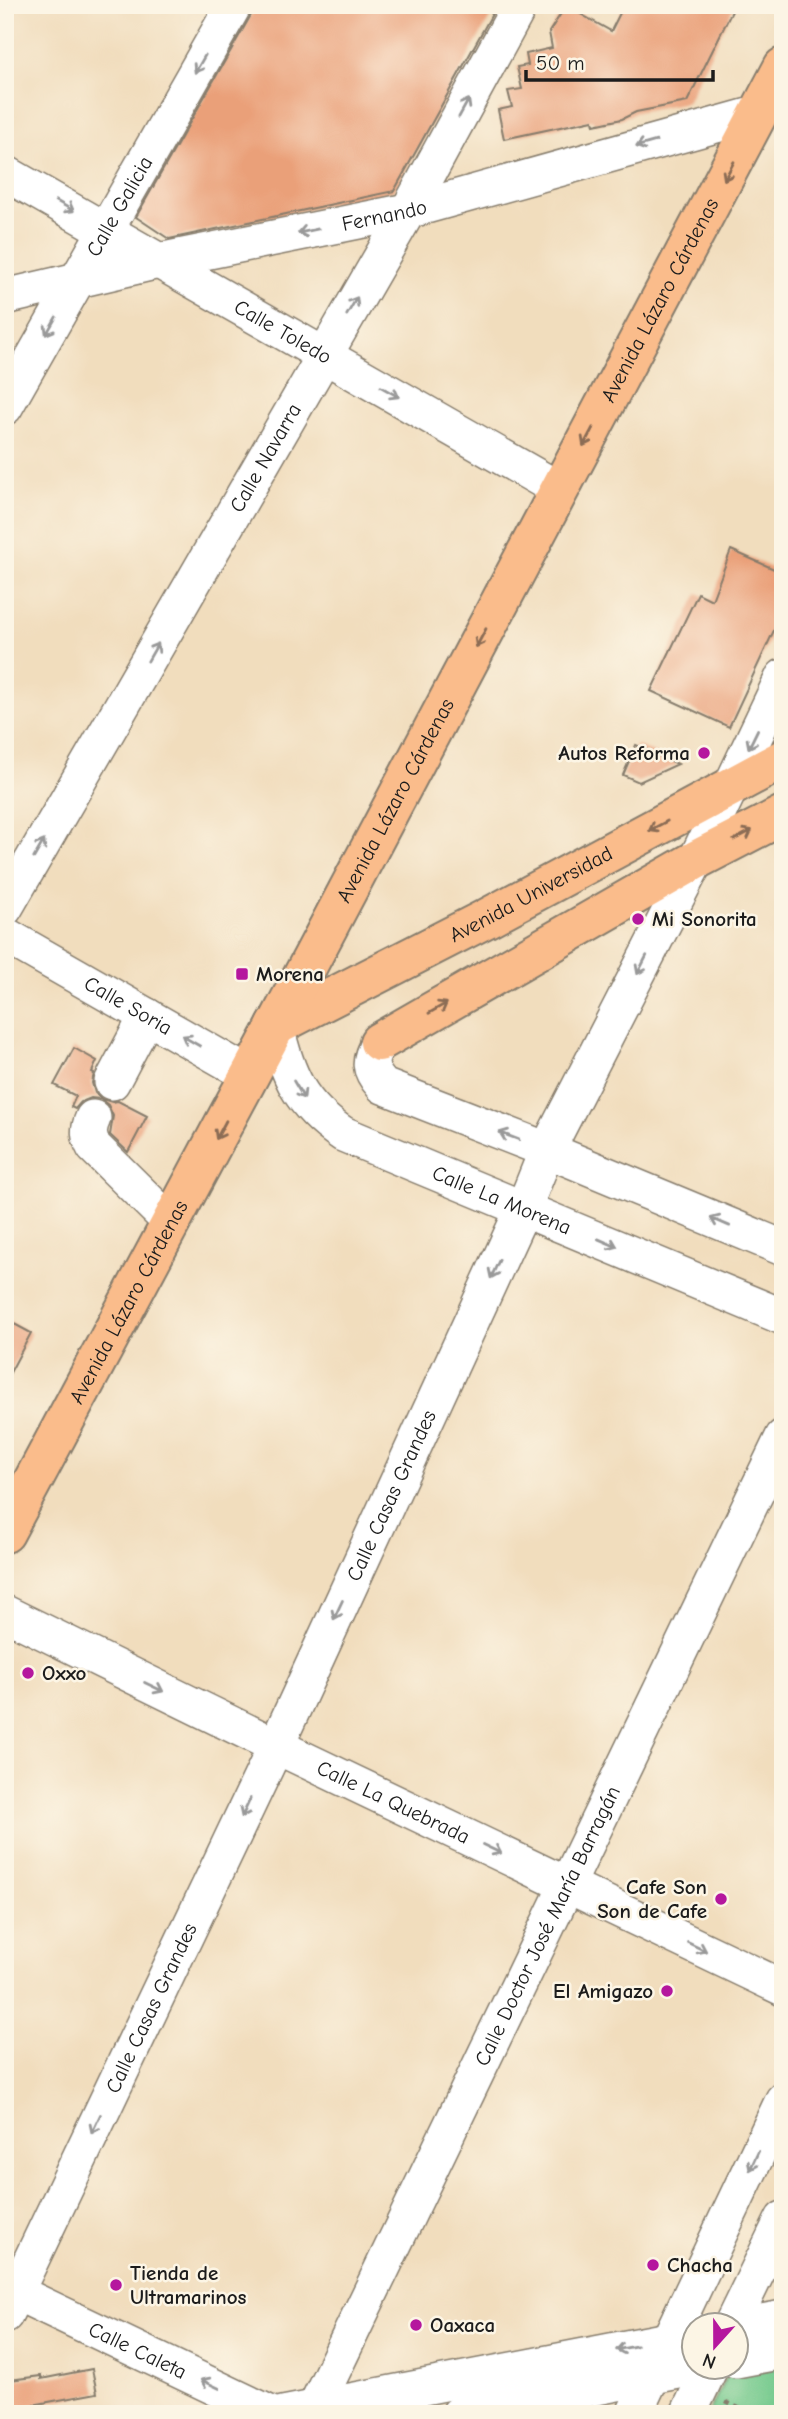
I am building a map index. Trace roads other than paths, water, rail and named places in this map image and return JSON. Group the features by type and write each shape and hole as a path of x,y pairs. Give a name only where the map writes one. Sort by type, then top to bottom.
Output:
{"main road":[{"name":"Avenida Lázaro Cárdenas","path":"5,1534 783,67"},
{"name":"Avenida Universidad","path":"276,1026 487,918 783,759"},
{"path":"379,1042 696,860 783,815"}],"street":[{"name":"Calle Galicia","path":"5,407 234,5"},
{"name":"Calle Navarra","path":"5,908 408,211 520,5"},
{"name":"Fernando","path":"5,297 159,261 408,211 759,113"},
{"name":"Calle Toledo","path":"5,173 560,490"},
{"name":"Calle Casas Grandes","path":"9,2298 275,1746 524,1207 547,1150 696,860 783,677"},
{"name":"Calle Soria","path":"5,935 250,1075"},
{"path":"112,1082 147,1016"},
{"name":"Calle La Morena","path":"276,1026 292,1079 305,1101 322,1120 343,1134 524,1207 783,1317"},
{"path":"379,1042 371,1057 372,1074 383,1086 547,1150 783,1248"},
{"path":"93,1118 89,1129 93,1147 171,1223"},
{"name":"Calle Doctor José María Barragán","path":"303,2412 567,1885 783,1437"},
{"name":"Calle La Quebrada","path":"5,1614 275,1746 783,1987"},
{"path":"693,2310 783,2099"},
{"path":"741,2310 783,2219"},
{"name":"Calle Caleta","path":"9,2298 271,2414"},
{"path":"750,2323 783,2318"},
{"path":"303,2412 680,2337"},
{"path":"634,2414 653,2376 680,2340"},
{"path":"750,2357 783,2351"},
{"path":"459,2414 680,2371"},
{"path":"688,2414 705,2380"}],"place":[{"name":"Autos Reforma","path":"704,753"},
{"name":"Mi Sonorita","path":"638,919"},
{"name":"Morena","path":"242,974"},
{"name":"Oxxo","path":"28,1673"},
{"name":"Cafe Son Son de Cafe","path":"721,1899"},
{"name":"El Amigazo","path":"667,1991"},
{"name":"Chacha","path":"653,2265"},
{"name":"Tienda de Ultramarinos","path":"116,2285"},
{"name":"Oaxaca","path":"416,2325"}]}
